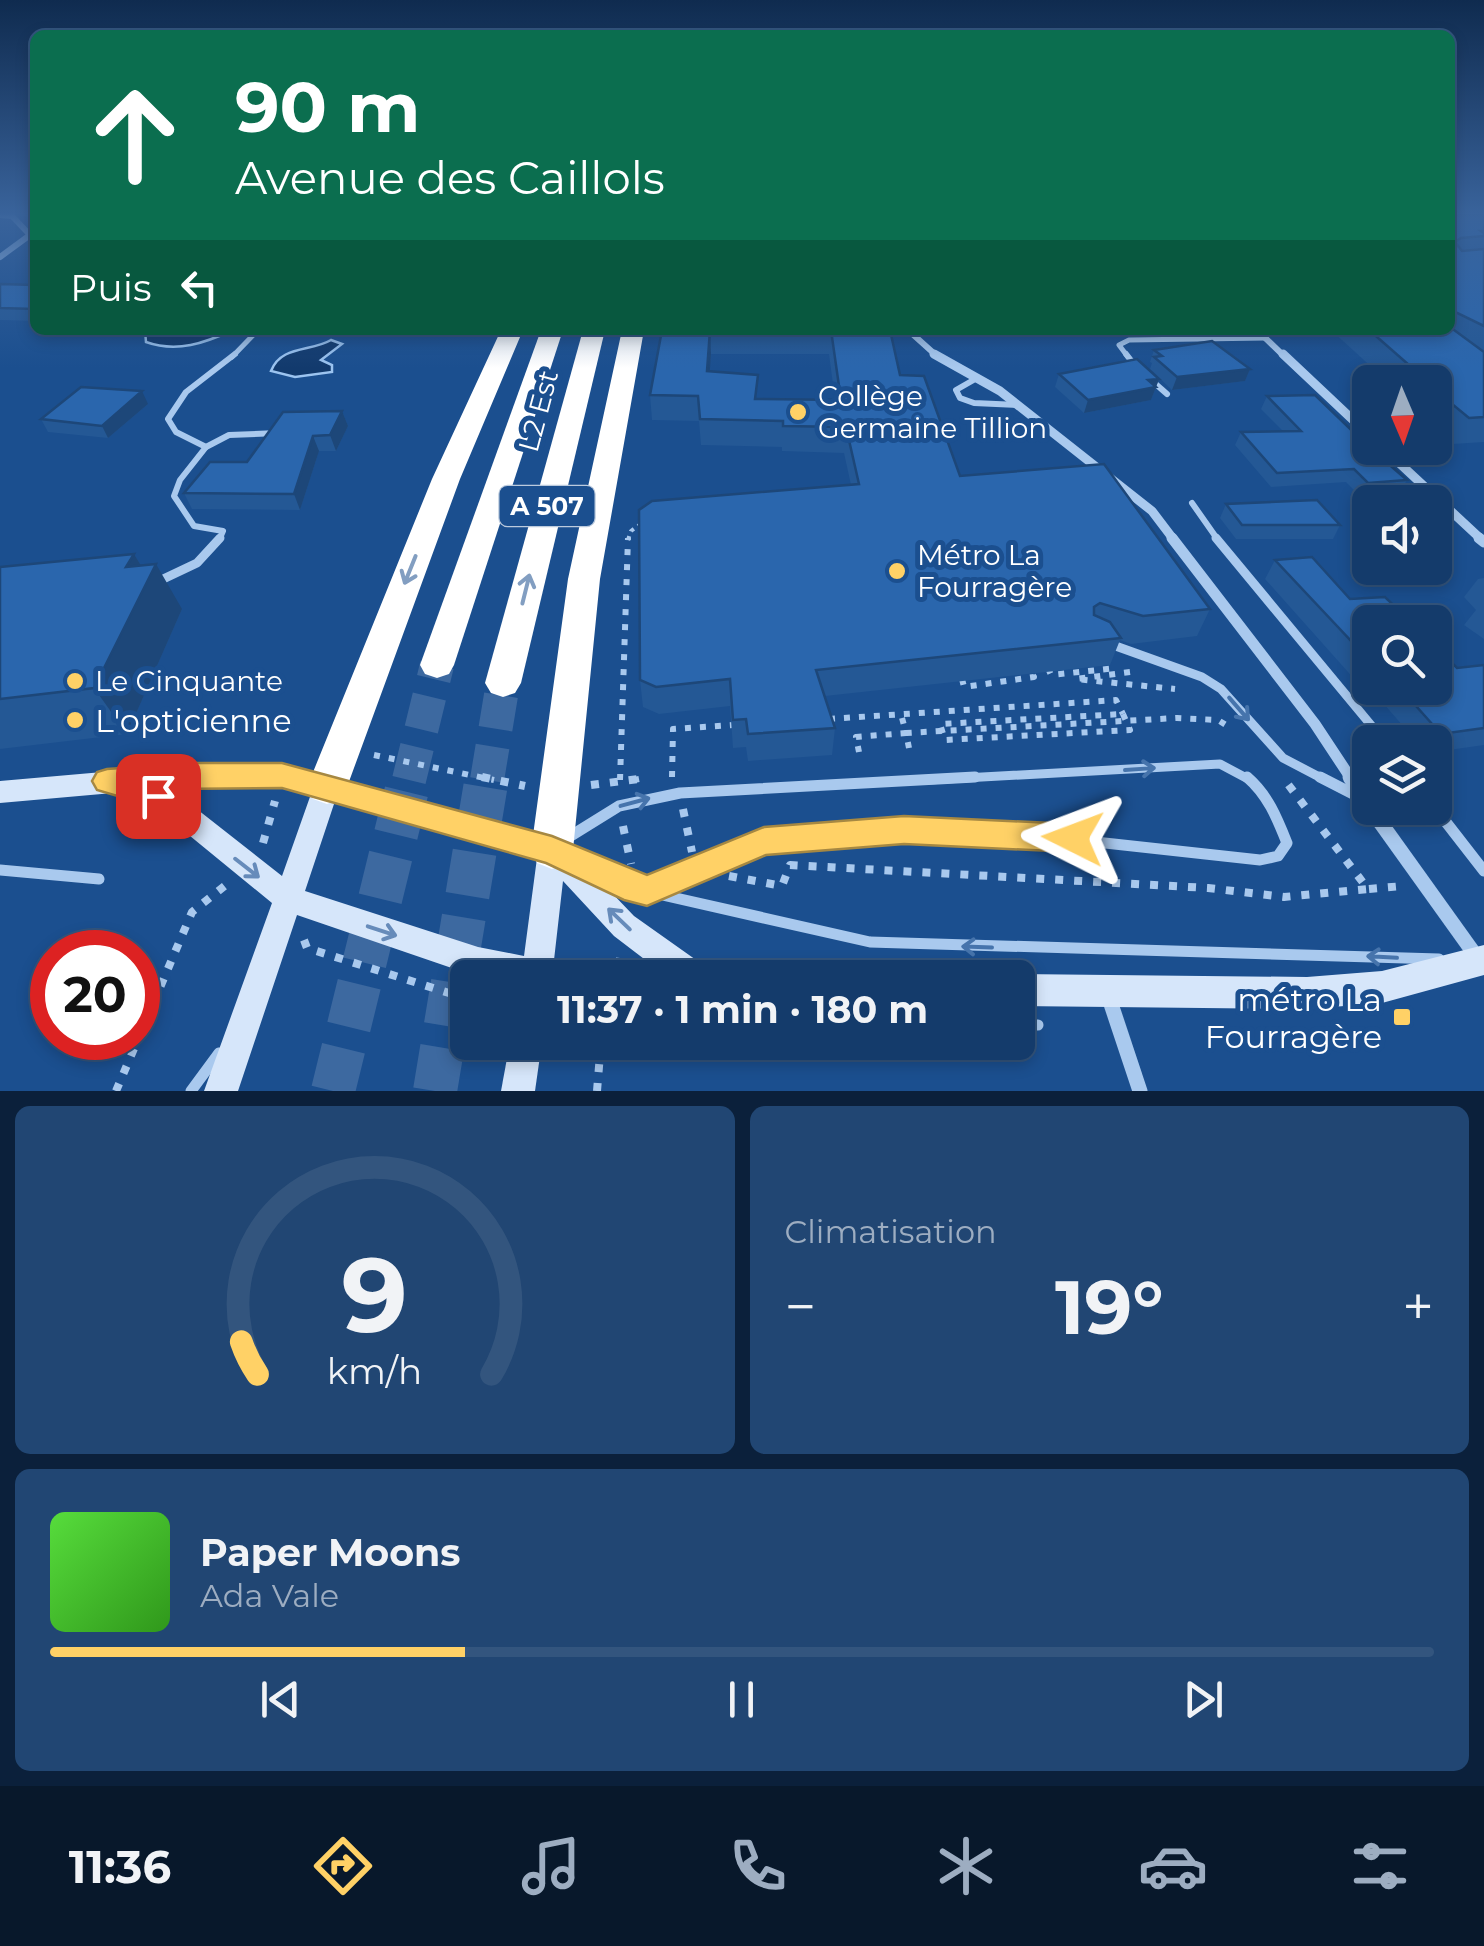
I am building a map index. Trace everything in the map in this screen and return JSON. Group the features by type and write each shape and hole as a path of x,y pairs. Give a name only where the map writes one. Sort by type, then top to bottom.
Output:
{"highway":[{"path":"327,787 446,479 510,335"},
{"name":"L2 Est","path":"437,665 550,335"},
{"name":"L2 Est","path":"503,683 593,335"},
{"path":"552,850 584,579 632,335"}],"street":[{"path":"913,335 930,352 1018,405 1152,512 1316,724 1352,780"},
{"path":"1263,335 1352,419"},
{"path":"1400,465 1484,542"},
{"path":"0,792 194,775 282,776 327,787 552,850 624,926 670,960"},
{"path":"107,781 158,796 290,899 472,960"},
{"path":"221,1091 327,787"},
{"path":"1035,991 1307,993 1382,986 1482,961 1383,825"},
{"path":"540,960 552,850"},
{"path":"1106,993 1140,1091"},
{"path":"518,1091 523,1060"}],"lane":[{"path":"206,447 176,432 168,419 190,387 234,357 254,335"},
{"path":"1167,394 1124,356 1120,346 1129,340 1266,338"},
{"path":"976,378 956,390 960,398 974,404 1018,405"},
{"path":"147,583 185,569 206,557 219,543 223,531 194,526 174,496 180,480 206,447 229,434 278,432"},
{"path":"1192,502 1216,538 1371,725"},
{"path":"1091,638 1202,677 1221,689 1283,758 1352,796"},
{"path":"552,850 619,806 680,793 1220,764 1244,772 1262,788 1287,843 1278,856 1260,860 1073,838 886,831 764,842 647,891"},
{"path":"1447,825 1484,871"},
{"path":"552,850 636,889 870,942 1482,961"},
{"path":"0,870 100,879"},
{"path":"190,1091 246,1018"}],"path":[{"path":"345,735 370,735 365,753 532,788 620,780 628,538 644,522"},
{"path":"1043,659 1051,675 1132,666 1134,672 1076,679 1182,690"},
{"path":"958,669 964,687 1034,678 1032,674"},
{"path":"828,719 1116,700 1125,718 1130,730 945,740 940,724 1125,718"},
{"path":"901,714 909,748"},
{"path":"672,778 673,728 750,724"},
{"path":"859,752 856,737 943,732"},
{"path":"116,1091 192,912 261,853 282,776"},
{"path":"1368,890 1393,887"},
{"path":"290,899 306,948 450,996"},
{"path":"597,1091 599,1060"}],"water":[{"path":"145,335 220,335 180,346 146,342"},
{"path":"331,340 342,344 321,360 332,365 332,372 295,377 271,371 289,353"}],"building":[{"path":"1455,266 1484,266 1484,326 1455,312"},
{"path":"0,284 30,285 30,309 0,308"},
{"path":"1455,331 1484,352 1484,417 1469,418 1452,404 1452,365 1409,365 1375,335 1455,335"},
{"name":"Métro La Fourragère","path":"661,335 710,335 707,371 758,375 755,399 841,400 832,335 891,335 900,375 924,376 960,476 1104,464 1210,609 1143,616 1100,603 1094,607 1094,615 1110,622 1121,638 816,670 835,728 748,734 746,719 733,720 730,679 656,687 640,680 639,510 652,501 859,484 846,427 700,419 698,396 650,395"},
{"path":"1212,341 1250,369 1177,377 1154,357 1162,356 1154,350"},
{"path":"1137,359 1159,379 1148,380 1156,387 1088,400 1059,374"},
{"path":"81,387 142,391 102,426 41,419"},
{"path":"1315,395 1352,431 1352,465 1390,465 1407,480 1368,483 1354,469 1277,473 1241,432 1301,431 1267,396"},
{"path":"342,411 330,435 313,436 294,494 184,493 210,462 247,462 283,412"},
{"path":"1317,500 1340,525 1242,525 1226,504"},
{"path":"134,554 126,567 156,564 94,688 0,699 0,567"},
{"path":"1312,557 1350,599 1385,597 1393,605 1352,605 1352,642 1275,560"},
{"path":"1452,663 1457,668 1484,665 1484,728 1452,732 1452,725 1433,725 1415,705 1452,705"}],"tunnel":[{"path":"409,780 437,665"},
{"path":"487,780 503,683"},
{"path":"333,1091 410,777"},
{"path":"435,1091 487,777"}],"place":[{"name":"Collège Germaine Tillion","path":"798,412"},
{"name":"Métro La Fourragère","path":"897,571"},
{"name":"Le Cinquante","path":"75,681"},
{"name":"L'opticienne","path":"75,720"},
{"name":"métro La Fourragère","path":"1402,1017"}],"route":[{"path":"158,796 107,781 194,775 282,776 552,850 647,891 764,842 904,830 1073,838"}]}
